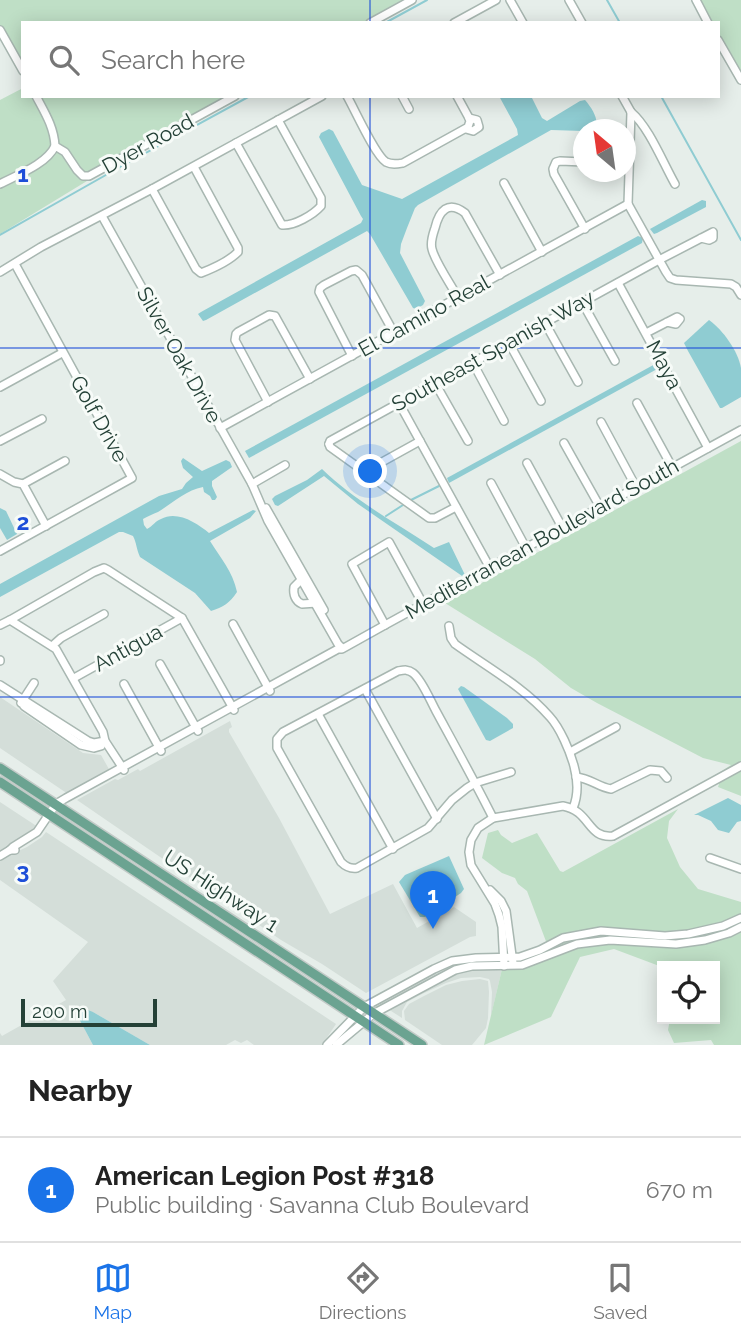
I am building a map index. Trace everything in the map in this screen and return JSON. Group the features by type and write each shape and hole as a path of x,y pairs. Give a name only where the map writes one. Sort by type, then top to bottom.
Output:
{"main road":[{"name":"US Highway 1","path":"0,768 422,1045"},
{"name":"US Highway 1","path":"0,782 399,1045"}],"street":[{"path":"374,21 411,0"},
{"path":"458,21 496,0"},
{"path":"510,0 522,21"},
{"path":"569,0 581,21"},
{"path":"695,0 707,21"},
{"path":"0,30 21,67"},
{"path":"720,43 741,80"},
{"path":"0,184 43,160 51,154 55,146 51,123 37,98"},
{"name":"Dyer Road","path":"55,146 65,152 83,176 89,176 231,98"},
{"path":"0,272 92,219 152,190 318,98"},
{"path":"348,98 379,154 391,164 403,163 466,129 469,118 458,98"},
{"path":"403,98 409,109"},
{"path":"623,98 644,128 675,184"},
{"path":"630,119 631,112"},
{"path":"236,143 282,225 288,226 316,212 321,206 321,198 278,120"},
{"path":"573,162 554,161 553,169 585,229"},
{"path":"152,190 199,272 205,272 238,252 237,245 194,167"},
{"path":"627,182 628,204 666,272 673,279 731,284 741,295"},
{"path":"505,183 542,252"},
{"name":"El Camino Real","path":"220,428 628,204"},
{"path":"458,298 432,247 436,220 444,209 458,208 465,213 500,275"},
{"name":"Silver Oak Drive","path":"102,216 257,493 274,518 317,603 341,642 341,647"},
{"name":"Southeast Spanish Way","path":"364,472 326,444 701,238"},
{"name":"Golf Drive","path":"0,551 132,478 15,264"},
{"path":"352,356 319,295 320,288 324,285 356,270 362,275 394,333"},
{"name":"Maya","path":"618,283 708,448"},
{"path":"582,302 615,361"},
{"path":"268,402 234,338 247,327 269,316 275,316 310,379"},
{"path":"646,333 667,322"},
{"path":"545,323 578,382"},
{"path":"509,343 541,401"},
{"path":"0,387 62,353"},
{"path":"473,363 504,421"},
{"path":"435,383 468,441"},
{"path":"399,403 490,568"},
{"path":"637,403 672,467"},
{"path":"0,441 42,419"},
{"path":"601,422 636,488"},
{"name":"Mediterranean Boulevard South","path":"0,856 37,832 58,806 96,784 341,647 741,430"},
{"path":"420,441 364,472 429,518 435,518 456,507"},
{"path":"564,443 600,508"},
{"path":"0,474 23,484 65,461"},
{"path":"527,463 562,527"},
{"path":"252,484 285,465"},
{"path":"491,482 526,548"},
{"path":"23,484 46,526"},
{"path":"385,625 352,564 389,542 424,604"},
{"path":"0,625 94,572 108,569 182,618 234,708"},
{"name":"Silver Oak Drive","path":"304,578 294,587 297,600 302,604 317,603"},
{"path":"52,646 104,614"},
{"name":"Antigua","path":"74,678 182,618"},
{"path":"10,620 52,646 60,654 121,770"},
{"path":"233,624 269,689"},
{"path":"449,626 455,644 520,689 551,718 570,752 578,792 573,808"},
{"path":"160,664 197,729"},
{"path":"493,818 475,783 426,692 411,671 398,671 283,732 277,739 276,743 334,851 344,865 353,868 428,828 457,796 475,783 511,772"},
{"path":"22,702 34,683"},
{"path":"124,684 160,749"},
{"path":"0,685 22,702"},
{"path":"365,689 437,819"},
{"path":"0,690 88,741 106,744"},
{"path":"318,714 393,849"},
{"path":"570,752 616,727"},
{"path":"508,962 506,911 501,901 477,876 470,861 470,844 478,828 493,818 563,806 573,808 597,833 613,836 741,766"},
{"path":"576,777 590,779 608,789 650,770 661,771 667,778"},
{"path":"710,858 741,869"},
{"path":"327,1045 359,1018 373,1014 455,970 508,962 563,938 580,934 601,931 665,936 688,934 723,926 741,918"},
{"path":"336,1045 359,1018 364,1007 452,961 476,958 528,963 577,944 610,940 676,944 705,940 741,927"}],"shaded area":[{"path":"0,697 83,753 101,755 110,771 68,794 0,748"},
{"path":"230,721 232,727 229,732 330,914 393,884 417,928 454,907 476,922 476,936 366,993 281,940 77,800 115,779 118,780 138,769 140,771"},
{"path":"0,802 38,827 12,853 27,847 46,832 336,1024 322,1045 254,1045 247,1040 241,1043 235,1040 226,1045 150,1045 93,1012 77,1015 93,1045 0,1045 0,1033 2,1036 66,1000 53,981 88,942 0,880"},
{"path":"506,961 503,964 472,963 382,1006 378,1003 453,963"},
{"path":"502,969 491,1016 490,981 480,977 461,978 422,994 407,1002 402,1018 388,1009 456,972"},
{"path":"480,979 488,981 488,1018 486,1028 472,1045 442,1045 405,1020 404,1011 409,1004 446,985"}],"green space":[{"path":"0,0 406,0 369,21 21,21 21,60 0,29"},
{"path":"698,0 741,0 741,71 723,50 720,21 709,21"},
{"path":"21,89 21,98 232,98 105,170 0,234 0,100"},
{"path":"741,441 741,796 718,787 714,776 731,765 703,758 597,703 571,688 535,659 445,603"},
{"path":"678,809 669,821 667,838 680,867 698,889 741,902 741,915 687,932 618,930 547,944 527,891 515,878 502,873 482,858 488,833 498,830 512,843 537,833 563,872"},
{"path":"741,921 741,924 728,930 676,941 577,941 527,961 503,964 503,961 520,960 564,941 601,934 665,938"},
{"path":"741,930 741,1045 714,1045 711,1040 674,1043 668,1030 669,1024 720,1024 720,961 657,961 657,965 614,949 580,957 551,1017 484,1045 502,969 578,946 610,943 677,947"}],"water":[{"path":"500,98 532,98 542,118 547,121 585,100 596,119 573,119 573,131 551,130 415,208 400,253 425,301 416,309 367,231 206,320 203,321 198,314 361,223 363,219 319,137 321,133 329,129 333,131 362,185 402,199 518,135"},
{"path":"702,200 706,201 706,207 657,233 654,234 650,229"},
{"path":"638,236 643,238 642,243 249,458 245,451"},
{"path":"709,320 729,341 741,368 741,397 722,408 684,343"},
{"path":"657,363 659,368 449,483 447,478"},
{"path":"183,458 202,471 226,460 232,467 212,481 217,497 215,500 204,492 203,487 197,489 143,519 144,525 147,529 159,520 174,516 193,522 209,533 253,510 256,511 250,518 210,541 229,571 237,592 226,604 211,611 195,593 140,557 133,536 123,532 0,597 0,584 159,496 182,489 193,477 183,468"},
{"path":"322,469 362,501 434,548 449,542 465,578 358,504 324,476 278,506 275,505 272,499 275,496"},
{"path":"0,508 6,511 17,534 7,540 0,528"},
{"path":"461,686 507,718 513,728 490,741 486,740 458,689"},
{"path":"728,798 741,805 741,821 737,822 729,833 718,830 711,821 694,815"},
{"path":"449,856 464,889 425,917 420,917 399,882 405,875"},
{"path":"83,1008 150,1045 93,1045 77,1015"}],"waterway":[{"path":"389,21 427,0"},
{"path":"607,0 619,21"},
{"path":"0,235 246,98"},
{"path":"662,98 741,240"},
{"path":"411,500 439,486"},
{"path":"386,516 403,505"}],"place":[{"name":"American Legion Post #318","path":"433,929"}]}
